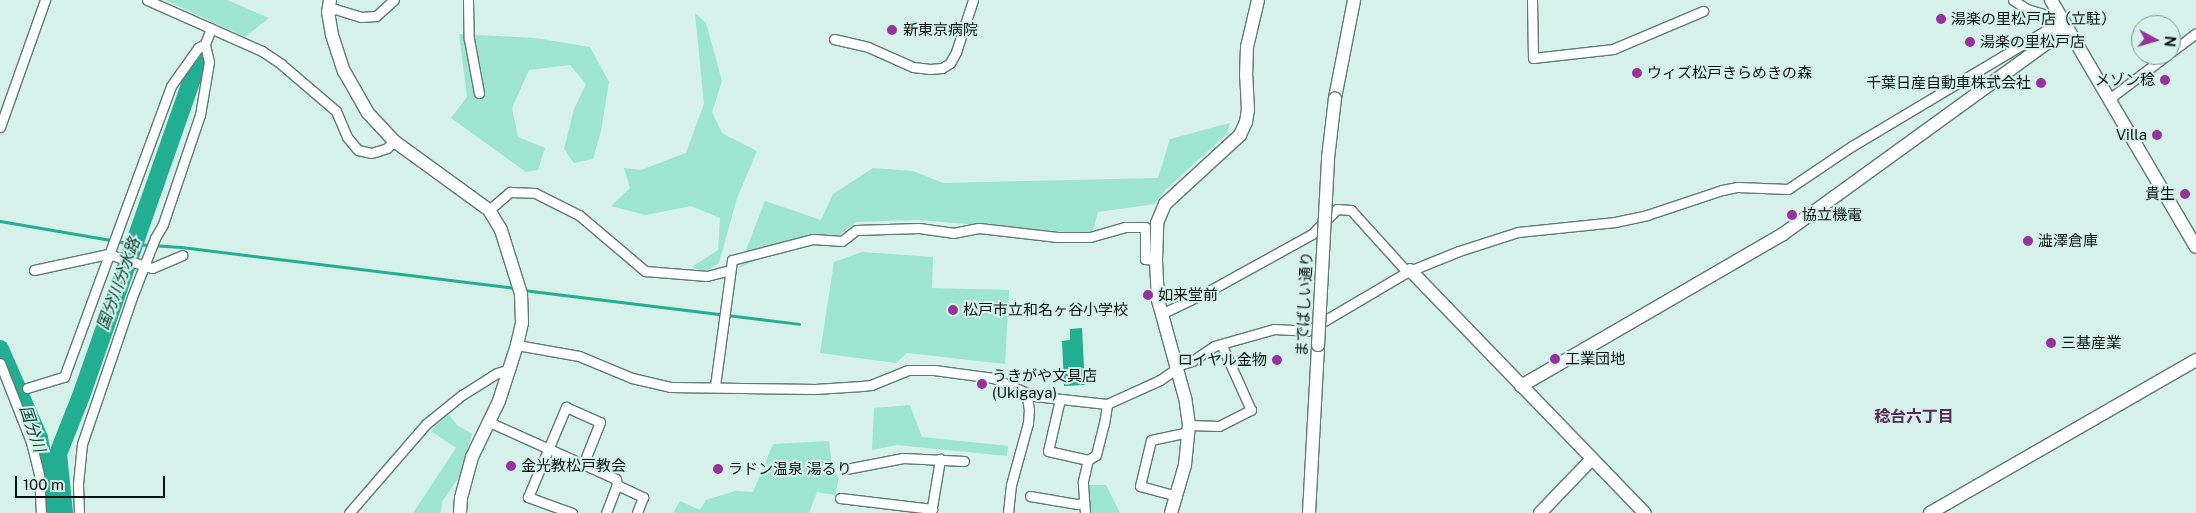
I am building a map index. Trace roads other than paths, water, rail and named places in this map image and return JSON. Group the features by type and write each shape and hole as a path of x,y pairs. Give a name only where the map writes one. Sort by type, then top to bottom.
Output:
{"street":[{"path":"0,127 45,0"},
{"path":"147,0 262,51 336,111 350,142 358,150 371,153 378,152 387,148 394,141"},
{"path":"329,6 361,17 376,16 394,0"},
{"path":"468,0 468,39 479,93"},
{"path":"834,39 868,47 913,67 942,68 950,63 956,52 973,0"},
{"path":"1171,513 1185,465 1189,429 1176,368 1161,314 1156,281 1158,223 1165,204 1235,142 1246,122 1248,47 1258,0"},
{"name":"までばしい通り","path":"1308,513 1328,158 1335,98 1354,0"},
{"path":"1532,0 1533,58 1613,49 1703,11"},
{"path":"2013,0 2027,9 2065,24"},
{"path":"2051,0 2196,248"},
{"path":"329,6 332,35 344,71 355,94 368,113 394,141 489,210 501,230 521,294 522,323 517,345 499,401 472,457 461,498 460,513"},
{"path":"517,345 578,356 632,378 653,384 681,387 715,386 816,389 862,386 871,385 912,369 954,372 993,378 1026,392 1060,399 1107,404 1160,380 1176,368 1221,344 1274,329 1307,331 1408,271 1460,250 1518,232 1615,222 1648,215 1722,190 1738,187 1788,189 1861,141 2065,24"},
{"path":"1521,386 1783,234 2065,24"},
{"path":"79,513 78,484 82,444 144,267 163,224 200,115 209,62 205,44 211,28"},
{"path":"2181,45 2196,34"},
{"path":"27,388 64,377 171,86 198,48 205,44"},
{"path":"2109,99 2155,65"},
{"path":"489,210 510,192 535,193 579,215 645,271 707,276 730,270"},
{"path":"1161,314 1207,292 1312,234 1337,208 1351,210 1408,271 1645,513"},
{"path":"715,386 732,260 813,239 842,241 856,230 919,228 953,233 979,228 1057,237 1090,238 1125,227 1145,227 1145,259 1156,260"},
{"path":"34,270 108,254 152,268 182,255"},
{"path":"1177,496 1140,486 1151,440 1189,429 1219,426 1251,410 1221,344"},
{"path":"1930,513 2196,360"},
{"path":"0,363 31,442 39,475 41,513"},
{"path":"349,513 426,424 462,395 497,373 510,369"},
{"path":"1008,513 1011,485 1028,423 1029,410 1026,392"},
{"path":"1060,399 1048,451 1088,460"},
{"path":"1085,513 1083,481 1088,460 1096,455 1107,404"},
{"path":"572,513 528,497 566,407 600,422 583,465"},
{"path":"489,422 616,479 617,485 606,513"},
{"path":"846,469 903,458 964,461"},
{"path":"840,498 931,511 940,459"},
{"path":"1540,513 1592,459"},
{"path":"617,485 643,497 637,513"},
{"path":"1030,496 1077,504 1084,502"}],"waterway":[{"name":"国分川分水路","path":"64,513 58,454 81,396 199,59"},
{"path":"0,221 134,244 181,247 515,288"},
{"path":"523,290 799,324"},
{"name":"国分川","path":"0,349 39,438 52,505"}],"place":[{"name":"湯楽の里松戸店（立駐）","path":"1941,19"},
{"name":"新東京病院","path":"892,30"},
{"name":"湯楽の里松戸店","path":"1970,42"},
{"name":"ウィズ松戸きらめきの森","path":"1637,73"},
{"name":"メゾン稔","path":"2165,80"},
{"name":"千葉日産自動車株式会社","path":"2041,83"},
{"name":"Villa","path":"2157,135"},
{"name":"貴生","path":"2185,194"},
{"name":"協立機電","path":"1792,215"},
{"name":"澁澤倉庫","path":"2028,241"},
{"name":"如来堂前","path":"1148,295"},
{"name":"松戸市立和名ヶ谷小学校","path":"953,310"},
{"name":"三基産業","path":"2051,343"},
{"name":"工業団地","path":"1555,359"},
{"name":"ロイヤル金物","path":"1277,360"},
{"name":"うきがや文具店 (Ukigaya)","path":"982,384"},
{"name":"金光教松戸教会","path":"511,466"},
{"name":"ラドン温泉 湯るり","path":"718,469"}],"district":[{"name":"稔台六丁目","path":"1914,417"}]}
